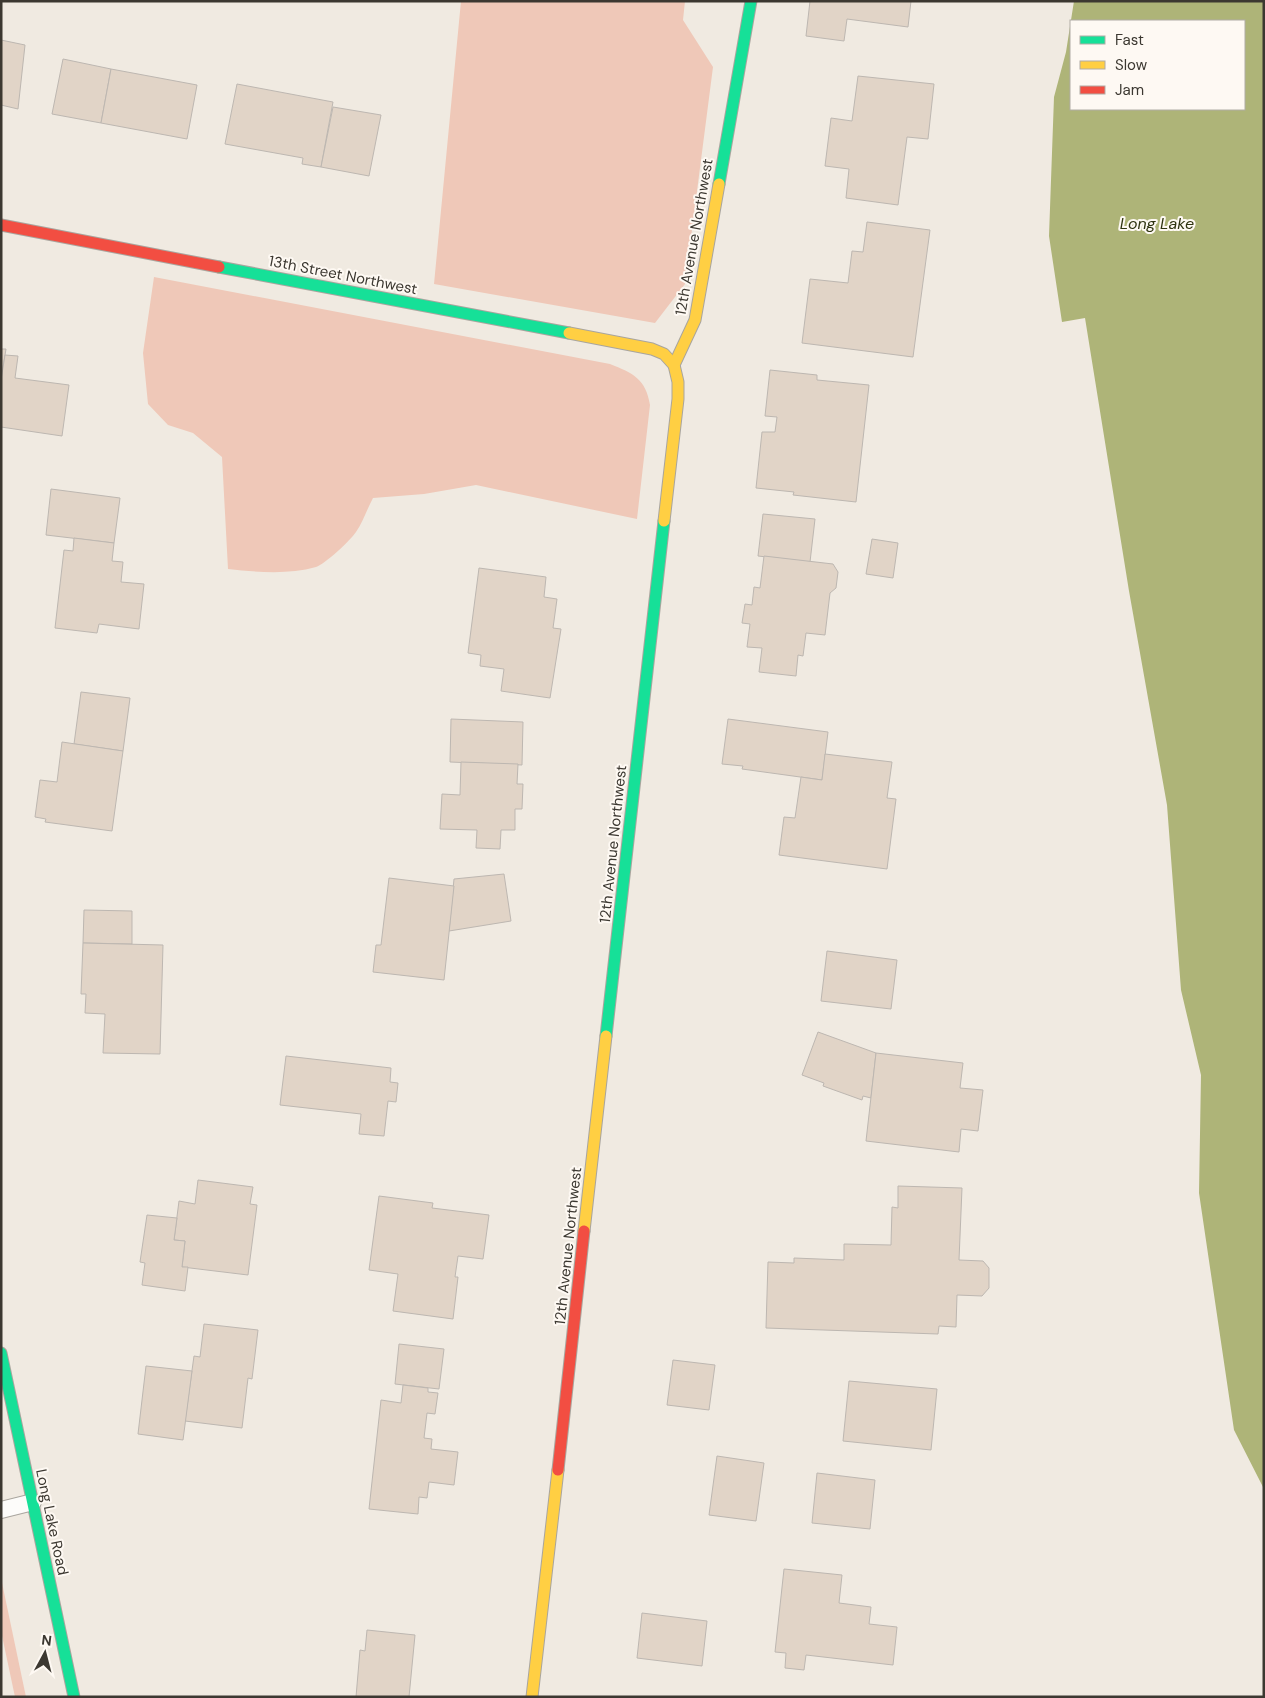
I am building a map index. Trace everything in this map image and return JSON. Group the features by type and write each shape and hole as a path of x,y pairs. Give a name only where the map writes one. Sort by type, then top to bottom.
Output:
{"street":[{"name":"12th Avenue Northwest","path":"532,1697 678,399 678,382 674,366 695,320 751,1"},
{"name":"13th Street Northwest","path":"1,225 652,349 664,354 674,366"},
{"name":"Long Lake Road","path":"1,1353 74,1697"}],"lane":[{"path":"1,1510 33,1502"}],"shaded area":[{"path":"461,1 685,1 683,20 713,67 685,284 655,323 434,284"},
{"path":"154,277 610,364 632,374 642,383 650,405 637,519 476,485 424,494 373,498 353,536 331,557 316,567 283,572 228,569 222,457 193,433 168,425 148,404 143,353"},
{"path":"1,1578 26,1697 15,1697 1,1631"}],"water":[{"name":"Long Lake","path":"1074,1 1264,1 1264,1489 1234,1430 1199,1193 1201,1075 1181,990 1167,805 1129,591 1085,318 1062,322 1049,236 1054,97 1066,52 1070,26 1070,110 1245,110 1245,20 1071,20"}],"building":[{"path":"810,1 911,1 908,27 847,19 844,41 806,36"},
{"path":"1,40 25,45 18,109 1,105"},
{"path":"63,59 111,69 101,123 52,114"},
{"path":"111,69 197,85 187,139 101,123"},
{"path":"858,76 934,84 928,139 907,137 898,205 846,198 849,169 825,166 831,118 852,121"},
{"path":"237,84 333,102 321,167 302,164 303,158 225,144"},
{"path":"333,107 381,115 369,176 321,167"},
{"path":"867,222 930,230 913,357 802,343 810,279 848,283 852,251 863,252"},
{"path":"1,349 6,349 1,380"},
{"path":"5,355 18,356 15,378 69,385 62,436 1,427 1,380"},
{"path":"770,370 817,375 817,380 869,385 856,502 793,495 794,492 756,488 762,432 775,432 777,417 765,416"},
{"path":"51,489 120,498 114,543 46,535"},
{"path":"763,514 815,519 810,562 758,556"},
{"path":"74,538 114,543 112,561 123,562 121,582 144,584 139,629 99,624 97,633 55,628 64,550 73,551"},
{"path":"872,539 898,543 893,578 866,574"},
{"path":"764,556 833,564 838,572 836,588 830,593 825,635 806,633 803,656 798,655 796,676 759,672 762,648 747,647 750,624 742,623 745,604 752,605 754,587 760,588"},
{"path":"479,568 546,577 544,597 557,599 553,628 561,629 550,698 501,691 504,669 480,666 481,655 468,653"},
{"path":"81,692 130,698 123,751 74,744"},
{"path":"451,719 523,722 522,765 450,762"},
{"path":"728,719 828,732 822,780 742,769 743,766 722,764"},
{"path":"62,742 123,751 112,831 45,822 46,819 35,817 40,780 57,782"},
{"path":"825,754 892,762 887,798 896,799 887,869 779,855 784,817 795,818 801,777 822,780"},
{"path":"461,762 518,764 517,784 523,784 522,809 515,809 515,830 501,830 500,849 476,848 477,830 440,829 442,794 460,795"},
{"path":"504,874 511,921 449,931 454,879"},
{"path":"389,878 454,886 444,980 373,972 376,945 381,945"},
{"path":"84,910 132,911 132,944 83,943"},
{"path":"83,943 163,945 160,1054 103,1053 105,1014 85,1013 86,994 81,994"},
{"path":"827,951 897,960 891,1009 821,1001"},
{"path":"818,1032 876,1053 871,1098 863,1096 862,1100 823,1086 824,1083 802,1075"},
{"path":"876,1053 963,1063 960,1088 983,1090 978,1131 961,1129 959,1152 866,1141"},
{"path":"286,1056 391,1068 390,1082 398,1083 396,1102 388,1101 384,1136 359,1134 361,1114 280,1105"},
{"path":"198,1180 253,1187 250,1204 257,1205 248,1275 182,1267 185,1241 174,1240 179,1201 195,1204"},
{"path":"898,1186 962,1188 959,1260 983,1261 989,1268 989,1288 982,1296 957,1295 956,1327 939,1326 938,1334 766,1328 768,1262 794,1263 794,1258 844,1260 844,1244 891,1245 892,1207 898,1208"},
{"path":"379,1196 433,1203 432,1208 489,1215 483,1259 458,1256 455,1277 458,1277 453,1319 393,1311 398,1274 369,1270"},
{"path":"147,1215 177,1218 174,1240 185,1241 182,1267 188,1267 185,1291 142,1285 145,1263 140,1262"},
{"path":"204,1324 258,1330 252,1379 248,1378 242,1428 185,1421 194,1356 200,1357"},
{"path":"399,1344 444,1349 439,1389 395,1384"},
{"path":"673,1360 715,1365 709,1410 667,1405"},
{"path":"146,1366 192,1371 183,1440 138,1434"},
{"path":"849,1381 937,1389 931,1450 843,1441"},
{"path":"403,1385 428,1388 428,1392 438,1393 435,1414 427,1413 424,1438 432,1439 431,1449 458,1452 454,1485 429,1482 427,1498 419,1497 418,1514 369,1509 381,1400 401,1403"},
{"path":"717,1456 764,1463 756,1521 709,1515"},
{"path":"817,1473 875,1480 870,1529 812,1523"},
{"path":"784,1569 842,1575 839,1603 871,1607 869,1624 897,1627 893,1665 806,1655 804,1670 785,1668 786,1653 775,1652"},
{"path":"642,1613 707,1621 702,1666 637,1658"},
{"path":"367,1630 415,1635 409,1697 356,1697 360,1650 365,1651"}],"traffic: fast":[{"path":"719,184 751,1"},
{"path":"219,267 569,333"},
{"path":"606,1036 664,521"},
{"path":"1,1353 74,1697"}],"traffic: slow":[{"path":"664,521 678,399 678,382 674,365 695,320 719,184"},
{"path":"569,333 652,349 664,354 674,365"},
{"path":"584,1231 606,1036"},
{"path":"532,1697 558,1470"}],"traffic: jam":[{"path":"1,225 219,267"},
{"path":"558,1470 584,1231"}]}
